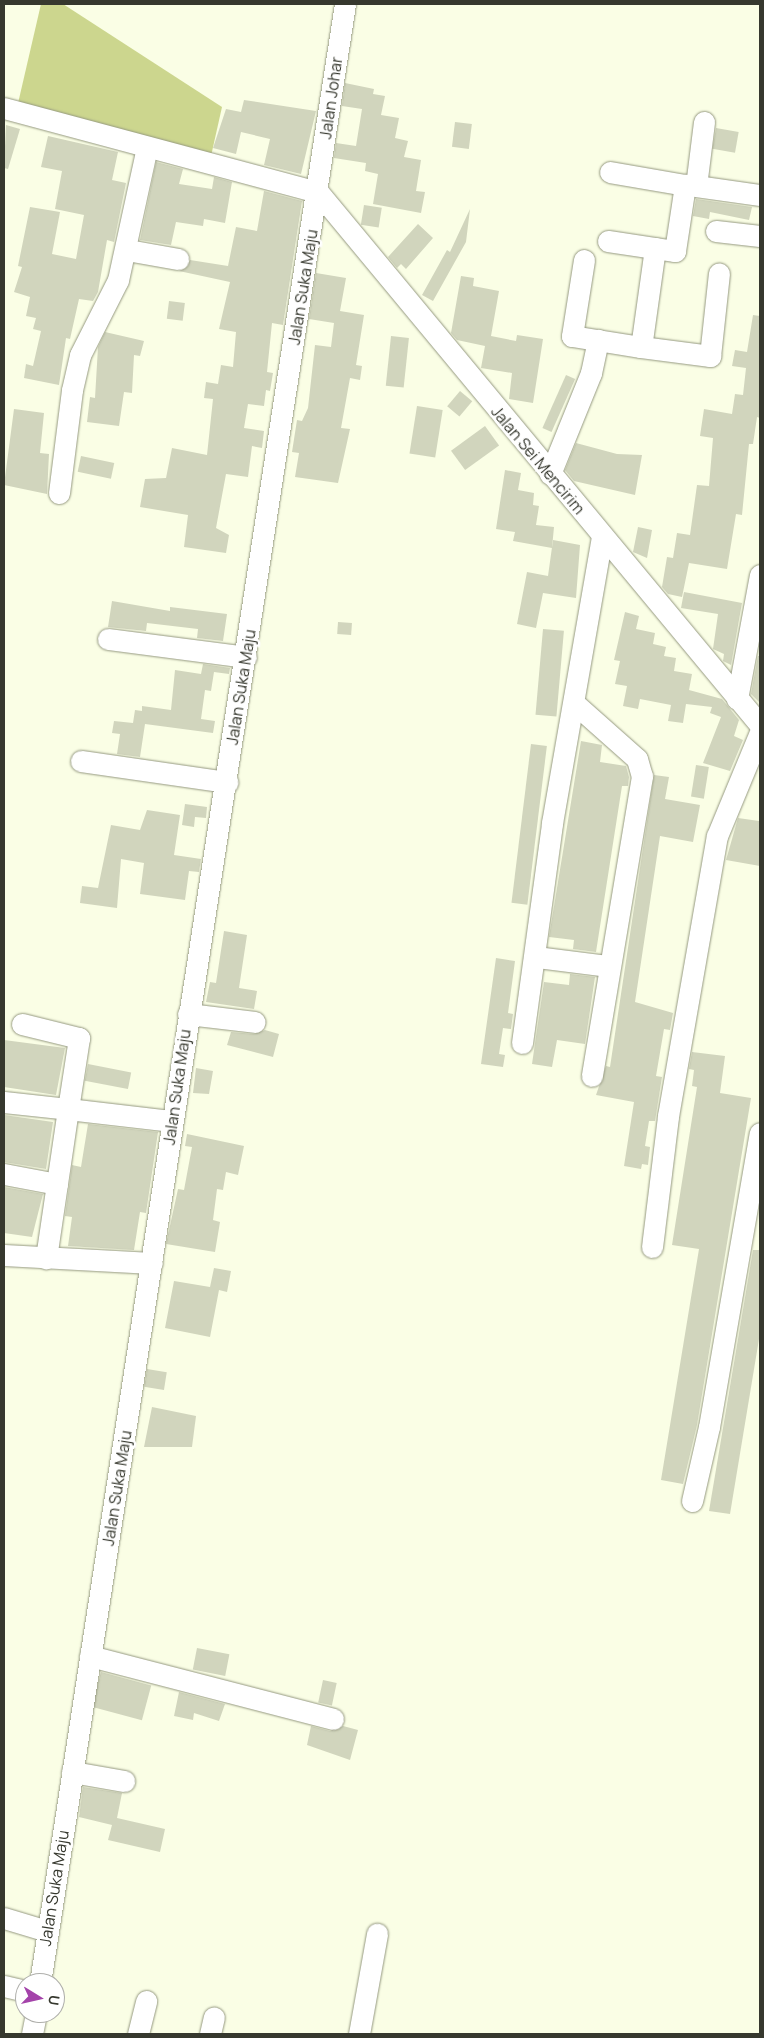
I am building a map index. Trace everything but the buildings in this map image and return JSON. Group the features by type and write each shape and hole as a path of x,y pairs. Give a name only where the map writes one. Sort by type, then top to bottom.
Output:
{"street":[{"name":"Jalan Johar","path":"318,192 344,4"},
{"path":"4,108 147,148 318,192"},
{"path":"704,122 696,186 760,195"},
{"path":"59,493 72,390 80,356 97,317 109,304 127,250 147,148"},
{"path":"608,241 675,251 685,185 610,172"},
{"name":"Jalan Sei Mencirim","path":"318,192 602,537 760,725"},
{"name":"Jalan Suka Maju","path":"41,1973 152,1263 188,1014 227,782 318,192"},
{"path":"716,231 760,236"},
{"path":"641,346 654,248"},
{"path":"127,250 178,259"},
{"path":"584,260 572,336 710,356 719,273"},
{"path":"550,474 591,373 598,340"},
{"path":"522,1043 536,957 552,823 602,537"},
{"path":"737,698 760,575"},
{"path":"108,639 246,657"},
{"path":"574,704 641,764 592,1076"},
{"path":"652,1247 668,1116 717,836 760,732"},
{"path":"81,761 227,782"},
{"path":"536,957 608,966"},
{"path":"188,1014 255,1022"},
{"path":"22,1024 79,1038 46,1258"},
{"path":"4,1102 172,1121"},
{"path":"692,1501 709,1427 760,1132"},
{"path":"4,1174 57,1184"},
{"path":"4,1255 152,1263"},
{"path":"90,1656 334,1719"},
{"path":"72,1772 124,1781"},
{"path":"4,1918 47,1931"},
{"path":"359,2034 377,1934"},
{"path":"138,2034 146,2001"}],"green space":[{"path":"41,4 63,4 222,107 211,156 16,112"}]}
